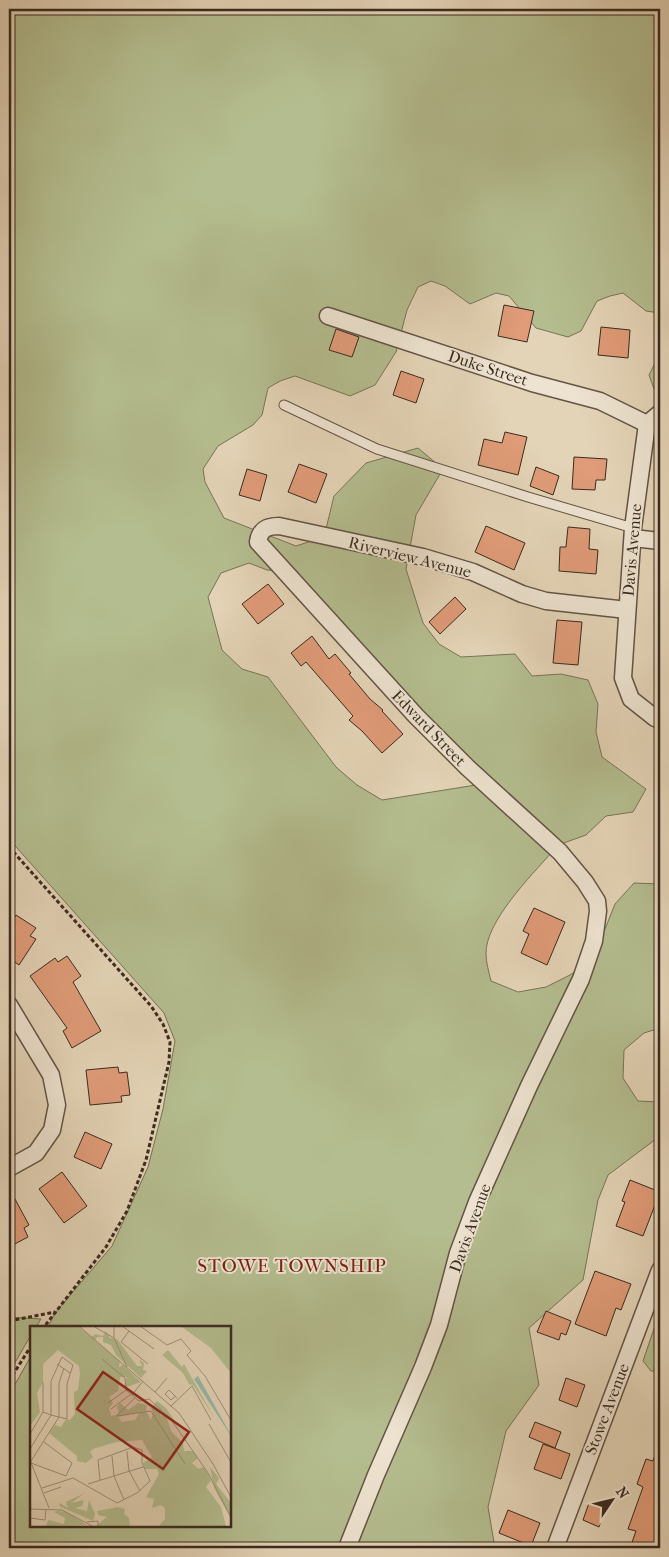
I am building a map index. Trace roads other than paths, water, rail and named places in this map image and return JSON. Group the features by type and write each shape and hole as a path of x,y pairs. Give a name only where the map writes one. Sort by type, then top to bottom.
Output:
{"street":[{"name":"Duke Street","path":"328,316 532,383 600,401 646,424"},
{"path":"646,424 660,413"},
{"name":"Davis Avenue","path":"646,424 633,533 623,678 631,699 660,720"},
{"name":"Riverview Avenue","path":"258,542 259,534 264,529 270,526 279,526 422,557 473,572 522,594 546,601 627,610"},
{"path":"633,533 660,541"},
{"name":"Edward Street","path":"258,542 416,716 467,767 560,852 597,901 598,911"},
{"name":"Davis Avenue","path":"348,1548 376,1475 423,1367 439,1325 458,1253 477,1202 529,1086 582,979 594,941 598,911"},
{"path":"9,1005 52,1075 57,1105 52,1130 36,1153 9,1168"},
{"name":"Stowe Avenue","path":"555,1548 660,1270"}],"lane":[{"path":"284,405 377,449 633,533"}],"district":[{"name":"STOWE TOWNSHIP","path":"292,1266"}]}
